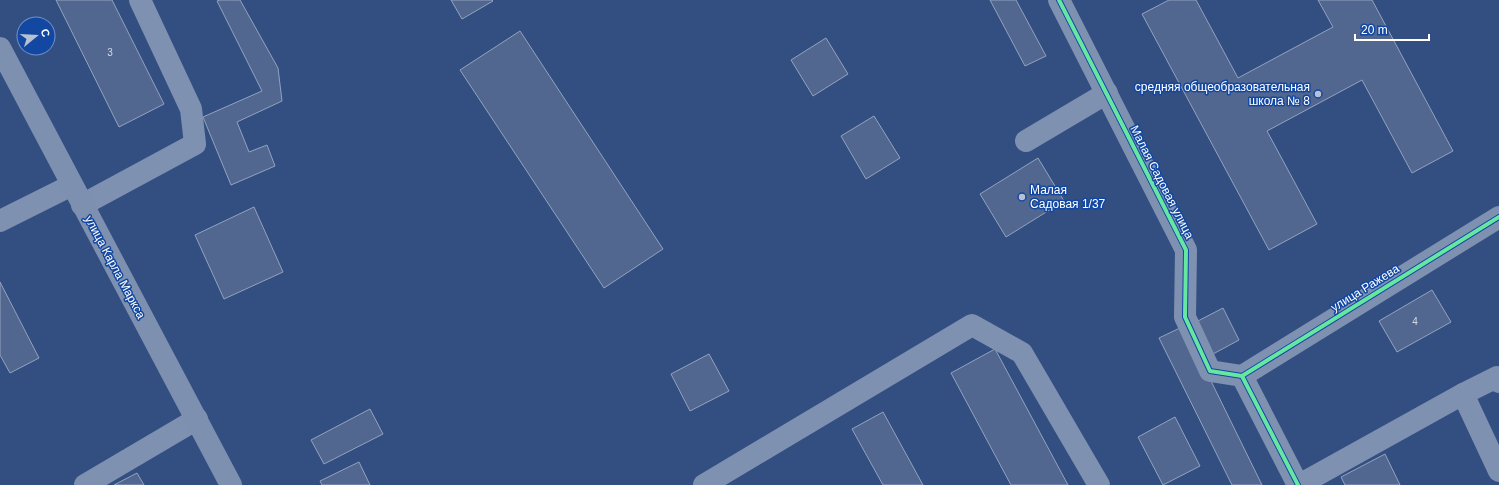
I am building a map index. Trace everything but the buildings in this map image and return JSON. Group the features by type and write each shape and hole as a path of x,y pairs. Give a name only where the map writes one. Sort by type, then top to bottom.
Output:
{"main road":[{"name":"улица Карла Маркса","path":"0,48 231,485"}],"street":[{"path":"82,205 195,144 191,109 140,0"},
{"name":"Малая Садовая улица","path":"1059,0 1186,250 1185,317 1210,371 1242,376"},
{"path":"1026,141 1106,93"},
{"path":"0,221 72,185"},
{"name":"улица Ражева","path":"1242,376 1499,217"},
{"path":"704,485 972,325 1022,353 1099,485"},
{"path":"1242,376 1298,485 1463,394 1497,377 1499,382"},
{"path":"1463,394 1499,471"},
{"path":"85,485 197,419"}],"cycle path":[{"path":"1059,0 1186,250 1185,317 1210,371 1242,376 1298,485"},
{"path":"1242,376 1499,217"}],"place":[{"name":"средняя общеобразовательная школа № 8","path":"1318,94"},
{"name":"Малая Садовая 1/37","path":"1022,197"}]}
